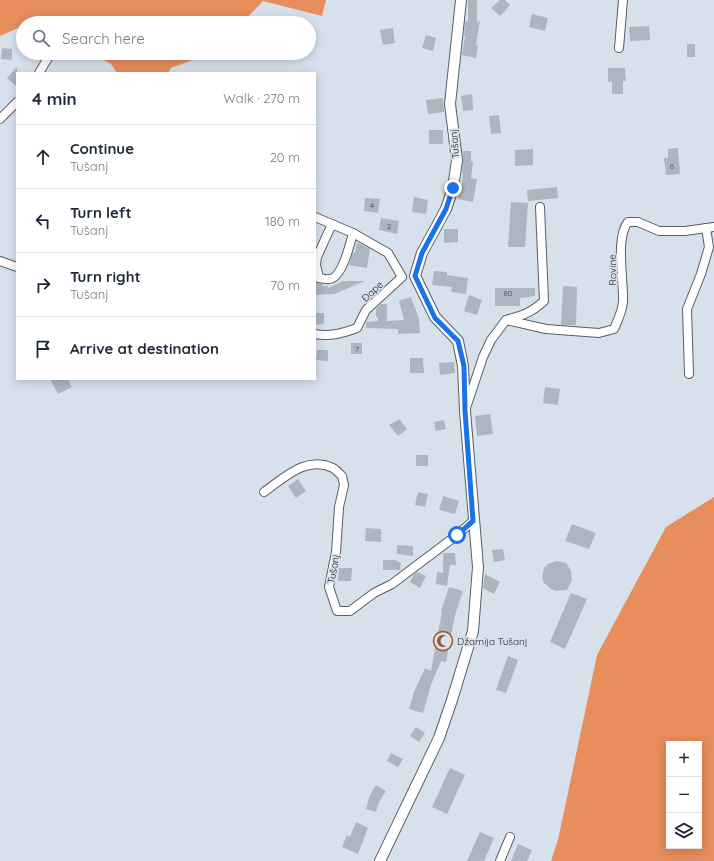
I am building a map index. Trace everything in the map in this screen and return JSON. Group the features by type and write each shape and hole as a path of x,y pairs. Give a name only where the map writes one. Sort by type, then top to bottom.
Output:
{"street":[{"name":"Tušanj","path":"415,276 422,253 446,209 453,188 457,160 450,104 461,0"},
{"path":"619,48 623,0"},
{"path":"40,72 47,60"},
{"path":"0,119 16,103"},
{"path":"465,411 483,357 491,340 506,320 527,314 544,301 540,207"},
{"path":"316,216 353,233 388,253 402,276 415,276 435,318 458,341 464,366 465,411 478,567 473,631 466,658 439,738 380,861"},
{"name":"Rovine","path":"506,320 546,329 599,333 614,329 620,316 623,301 621,260 622,238 623,228 628,222 638,222 660,231 685,231 710,228 709,248 702,274 687,309 689,374"},
{"path":"332,224 317,257 316,265 319,278 330,280 336,276 340,270 353,233"},
{"path":"0,261 16,267"},
{"name":"Đape","path":"316,334 322,336 339,334 357,328 366,310 402,276"},
{"name":"Tušanj","path":"264,492 300,467 316,463 333,468 342,476 344,485 339,507 336,552 329,587 337,611 350,611 374,593 392,584 473,521"},
{"path":"500,861 510,837"}],"shaded area":[{"path":"0,0 326,0 322,16 263,1 249,16 16,16 16,29 0,36"},
{"path":"103,60 193,60 171,68 169,72 116,72 111,64"},
{"path":"714,497 714,861 551,861 558,840 597,655 666,527"}],"building":[{"path":"468,0 477,0 477,23 480,20 476,45 478,45 476,58 462,55 465,36 465,21 468,22"},
{"path":"500,0 505,0 510,5 500,16 491,8"},
{"path":"532,14 548,18 545,31 529,27"},
{"path":"649,26 650,40 630,41 629,27"},
{"path":"393,28 395,43 383,45 380,30"},
{"path":"426,35 436,38 433,51 422,48"},
{"path":"687,44 695,44 695,57 687,57"},
{"path":"2,48 12,49 12,60 1,59"},
{"path":"17,67 16,86 7,78"},
{"path":"608,68 625,68 626,81 623,81 623,94 612,94 612,81 608,82"},
{"path":"472,94 473,110 463,111 461,96"},
{"path":"443,98 444,112 428,114 426,100"},
{"path":"499,115 501,133 491,134 489,116"},
{"path":"429,130 443,130 443,144 429,144"},
{"path":"678,148 680,174 666,175 664,158 668,158 668,149"},
{"path":"533,149 533,165 515,166 515,150"},
{"path":"463,151 471,151 471,161 473,162 471,178 477,179 473,202 458,199 459,191 461,192 463,175"},
{"path":"557,187 558,198 528,201 527,190"},
{"path":"414,197 428,200 426,214 412,212"},
{"path":"365,198 380,199 378,213 364,211"},
{"path":"511,202 528,203 525,247 508,247"},
{"path":"381,218 399,221 397,234 379,230"},
{"path":"444,229 458,229 458,242 444,243"},
{"path":"357,242 370,249 367,268 349,265 353,252 355,253"},
{"path":"434,271 447,272 447,275 468,278 466,294 451,292 452,287 432,285"},
{"path":"343,281 365,281 334,294 316,295 316,282 323,284 323,286 328,286 328,288"},
{"path":"563,286 577,287 576,325 561,325"},
{"path":"495,288 535,288 535,296 520,298 520,306 495,306"},
{"path":"469,295 482,300 477,315 464,311"},
{"path":"411,297 419,319 420,333 398,334 398,329 366,328 366,322 378,321 378,317 376,317 376,309 381,304 387,304 387,321 404,320 399,301"},
{"path":"316,313 324,313 324,324 316,325"},
{"path":"351,343 362,343 362,354 351,354"},
{"path":"317,350 328,350 328,361 316,360"},
{"path":"410,358 423,358 424,373 410,373"},
{"path":"454,362 455,373 440,375 439,363"},
{"path":"51,380 68,380 72,387 58,394"},
{"path":"545,387 560,389 558,405 543,403"},
{"path":"490,414 493,434 477,436 475,416"},
{"path":"399,419 407,429 398,436 389,425"},
{"path":"444,420 446,429 436,431 434,422"},
{"path":"416,455 428,455 428,466 416,466"},
{"path":"298,479 306,491 296,498 288,486"},
{"path":"418,492 428,494 425,507 415,505"},
{"path":"443,496 459,501 455,514 439,510"},
{"path":"572,524 596,533 589,549 565,541"},
{"path":"366,528 381,529 381,542 365,541"},
{"path":"397,545 413,546 413,556 397,554"},
{"path":"503,549 505,560 494,562 492,550"},
{"path":"443,553 455,553 456,565 450,565 447,586 436,584 437,572 443,573"},
{"path":"383,560 395,560 401,563 400,570 383,570"},
{"path":"557,561 566,563 571,571 572,580 567,590 556,591 551,589 544,583 542,578 544,568 548,564"},
{"path":"339,568 352,568 351,581 338,581"},
{"path":"418,572 426,576 420,588 410,582 414,574"},
{"path":"485,574 500,582 494,594 483,588"},
{"path":"449,587 463,591 455,615 446,662 441,661 431,685 423,713 409,709 414,692 425,668 431,671 441,611"},
{"path":"571,593 587,599 565,649 550,642"},
{"path":"508,656 518,660 506,693 496,690"},
{"path":"416,727 425,733 419,742 410,736"},
{"path":"391,753 403,759 398,767 387,761"},
{"path":"450,768 465,775 447,814 432,807"},
{"path":"376,785 386,791 379,802 376,812 366,809 370,795"},
{"path":"356,822 368,828 358,854 342,847 347,835 350,837"},
{"path":"480,832 494,838 484,861 467,861"},
{"path":"518,844 532,850 527,861 511,861"}],"place":[{"name":"Džamija Tušanj","path":"443,641"}],"route":[{"path":"453,188 446,209 422,253 415,276 435,318 458,341 464,366 465,411 473,521 457,535"}]}
